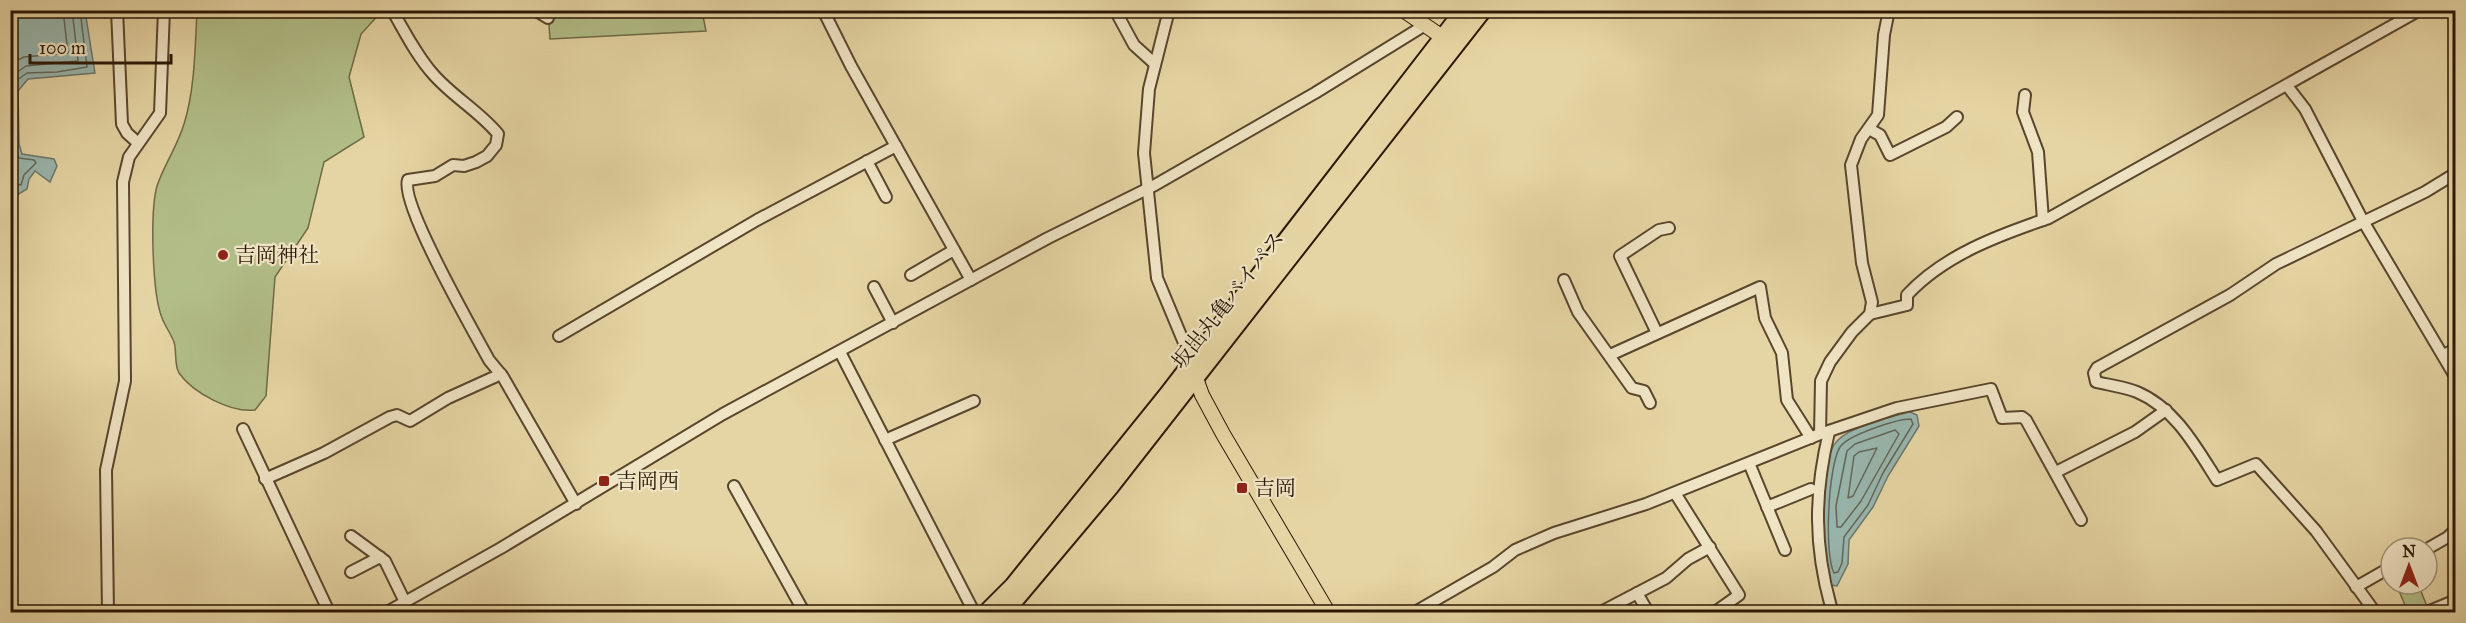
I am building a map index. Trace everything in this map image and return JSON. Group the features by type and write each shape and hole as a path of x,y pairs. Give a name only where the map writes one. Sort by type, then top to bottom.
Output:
{"highway":[{"name":"坂出丸亀バイパス","path":"1449,42 1464,10"},
{"name":"坂出丸亀バイパス","path":"987,612 1021,577 1291,252 1449,42 1483,10"},
{"name":"坂出丸亀バイパス","path":"1005,612 1110,487 1194,370"}],"main road":[{"path":"1403,10 1449,42"},
{"path":"1194,370 1206,404 1328,612"}],"street":[{"path":"117,10 122,124 127,134 138,143"},
{"path":"108,612 106,470 125,381 123,182 129,157 160,113 164,10"},
{"path":"392,10 433,74 462,102 485,118 498,134 496,146 487,156 465,166 453,165 435,176 408,180 405,190 425,237 483,349 501,374 576,504"},
{"path":"535,10 548,18"},
{"path":"823,10 971,280"},
{"path":"1115,10 1134,45 1155,64"},
{"path":"1169,10 1155,64 1143,136 1157,278 1194,370"},
{"path":"1870,314 1871,293 1862,263 1851,165 1856,149 1878,116 1880,66 1889,10"},
{"path":"1831,607 1816,525 1821,381 1830,362 1852,332 1870,314 1891,311 1907,305 1907,295 1932,273 1998,236 2043,220 2288,87 2420,10"},
{"path":"387,612 576,504 723,414 971,280 1148,188 1316,93 1425,25"},
{"path":"2288,87 2305,109 2363,220 2456,378"},
{"path":"2025,95 2023,112 2038,152 2043,220"},
{"path":"1869,129 1880,135 1890,155 1946,127 1958,117"},
{"path":"559,336 757,220 896,146"},
{"path":"867,161 886,197"},
{"path":"2375,612 2316,531 2256,464 2217,480 2187,434 2166,410 2137,392 2096,382 2094,373 2097,368 2165,328 2230,295 2276,264 2425,192 2456,173"},
{"path":"1656,333 1620,256 1659,230 1669,228"},
{"path":"911,275 954,250"},
{"path":"1564,280 1578,312 1632,388 1644,391 1650,404"},
{"path":"874,287 893,323"},
{"path":"1610,354 1760,287 1765,318 1782,353 1787,400 1820,434"},
{"path":"2443,356 2456,349"},
{"path":"840,352 975,612"},
{"path":"265,479 324,453 390,417 397,416 410,421 460,391 501,374"},
{"path":"1415,612 1493,567 1515,550 1554,533 1675,493 1820,434 1897,408 1991,389 2002,418 2022,417 2026,420 2081,520"},
{"path":"885,440 974,401"},
{"path":"2056,472 2135,432 2166,410"},
{"path":"243,429 328,612"},
{"path":"1749,463 1785,550"},
{"path":"734,486 804,612"},
{"path":"1767,507 1811,489"},
{"path":"1675,493 1739,595 1715,612"},
{"path":"2439,542 2456,529"},
{"path":"351,536 380,557 396,580 405,602"},
{"path":"1600,612 1666,578 1688,559 1710,547"},
{"path":"351,572 380,557"},
{"path":"2356,587 2379,574"},
{"path":"1637,593 1648,612"},
{"path":"2427,612 2456,600"},
{"path":"10,605 11,612"}],"green space":[{"path":"197,11 382,11 361,34 349,77 364,137 324,162 308,228 275,277 266,396 255,410 235,408 213,400 193,388 179,373 174,342 162,318 156,290 153,252 155,198 160,178 178,140 188,111 194,68"},
{"path":"548,11 702,11 706,31 550,39"},
{"path":"2401,596 2423,596 2427,606 2426,610 2408,612"}],"water":[{"path":"10,11 85,11 95,73 28,79 18,91 19,144 22,154 54,159 57,166 50,182 35,171 29,179 27,189 17,195 10,185"},
{"path":"1910,412 1917,415 1919,426 1888,476 1873,507 1849,540 1848,564 1837,586 1831,585 1825,554 1823,511 1826,469 1831,452 1837,441 1852,431"}],"place":[{"name":"吉岡神社","path":"223,255"},
{"name":"吉岡西","path":"604,481"},
{"name":"吉岡","path":"1242,488"}]}
